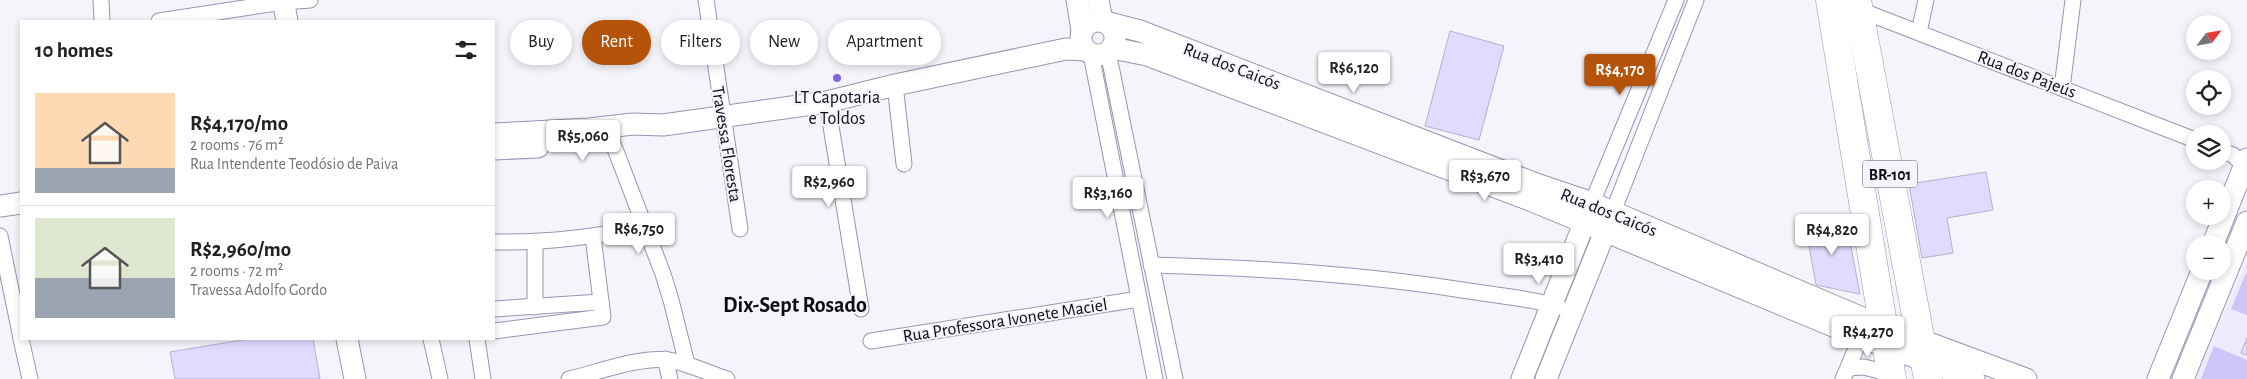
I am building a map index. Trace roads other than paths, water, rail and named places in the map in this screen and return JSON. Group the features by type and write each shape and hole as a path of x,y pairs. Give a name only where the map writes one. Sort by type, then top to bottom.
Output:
{"highway":[{"name":"BR-101","path":"1840,3 1874,332 1891,376"},
{"name":"BR-101","path":"1840,3 1924,359"}],"street":[{"path":"101,0 102,20"},
{"path":"170,20 284,8 310,0"},
{"name":"Travessa Floresta","path":"706,0 740,229"},
{"path":"1076,0 1152,265 1175,379"},
{"path":"1089,46 1115,36 1114,31 1104,22 1098,0"},
{"path":"1522,379 1676,0"},
{"path":"1546,379 1696,0"},
{"path":"1919,32 1926,0"},
{"path":"2062,88 2073,0"},
{"name":"Rua dos Pajeús","path":"1840,3 2186,136"},
{"path":"1104,22 1090,22 1089,46 1155,379"},
{"name":"Rua dos Caicós","path":"1104,22 1140,30 1533,192 1584,224 1609,222"},
{"name":"Rua dos Caicós","path":"495,134 589,129 633,124 663,125 827,102 895,85 1089,46 1147,55 1533,192 1592,203 1609,222 1874,332 1924,359 1974,379"},
{"path":"895,85 904,164"},
{"path":"827,102 861,309"},
{"name":"Rua dos Caicós","path":"495,149 612,141 663,125"},
{"path":"612,141 671,300 687,364"},
{"path":"2216,235 2240,158"},
{"path":"0,206 20,203"},
{"path":"2183,379 2247,222"},
{"path":"495,242 535,243 593,237 644,228"},
{"path":"0,236 20,333"},
{"path":"495,331 603,317 593,237"},
{"path":"535,243 535,306"},
{"path":"1152,265 1266,268 1347,276 1433,286 1551,304 1573,311"},
{"path":"2158,379 2198,280"},
{"name":"Rua Professora Ivonete Maciel","path":"871,340 1139,299"},
{"path":"495,309 600,302"},
{"path":"1845,373 1874,332"},
{"path":"21,340 30,379"},
{"path":"347,340 355,379"},
{"path":"431,340 440,379"},
{"path":"478,340 483,379"},
{"path":"666,359 670,379"},
{"path":"568,379 644,360 666,359 687,364 723,378"},
{"name":"Rua dos Caicós","path":"1924,359 2026,379"},
{"path":"1845,373 1864,368 1891,376"}],"place":[{"name":"LT Capotaria e Toldos","path":"837,78"}],"district":[{"name":"Dix-Sept Rosado","path":"795,304"}]}
